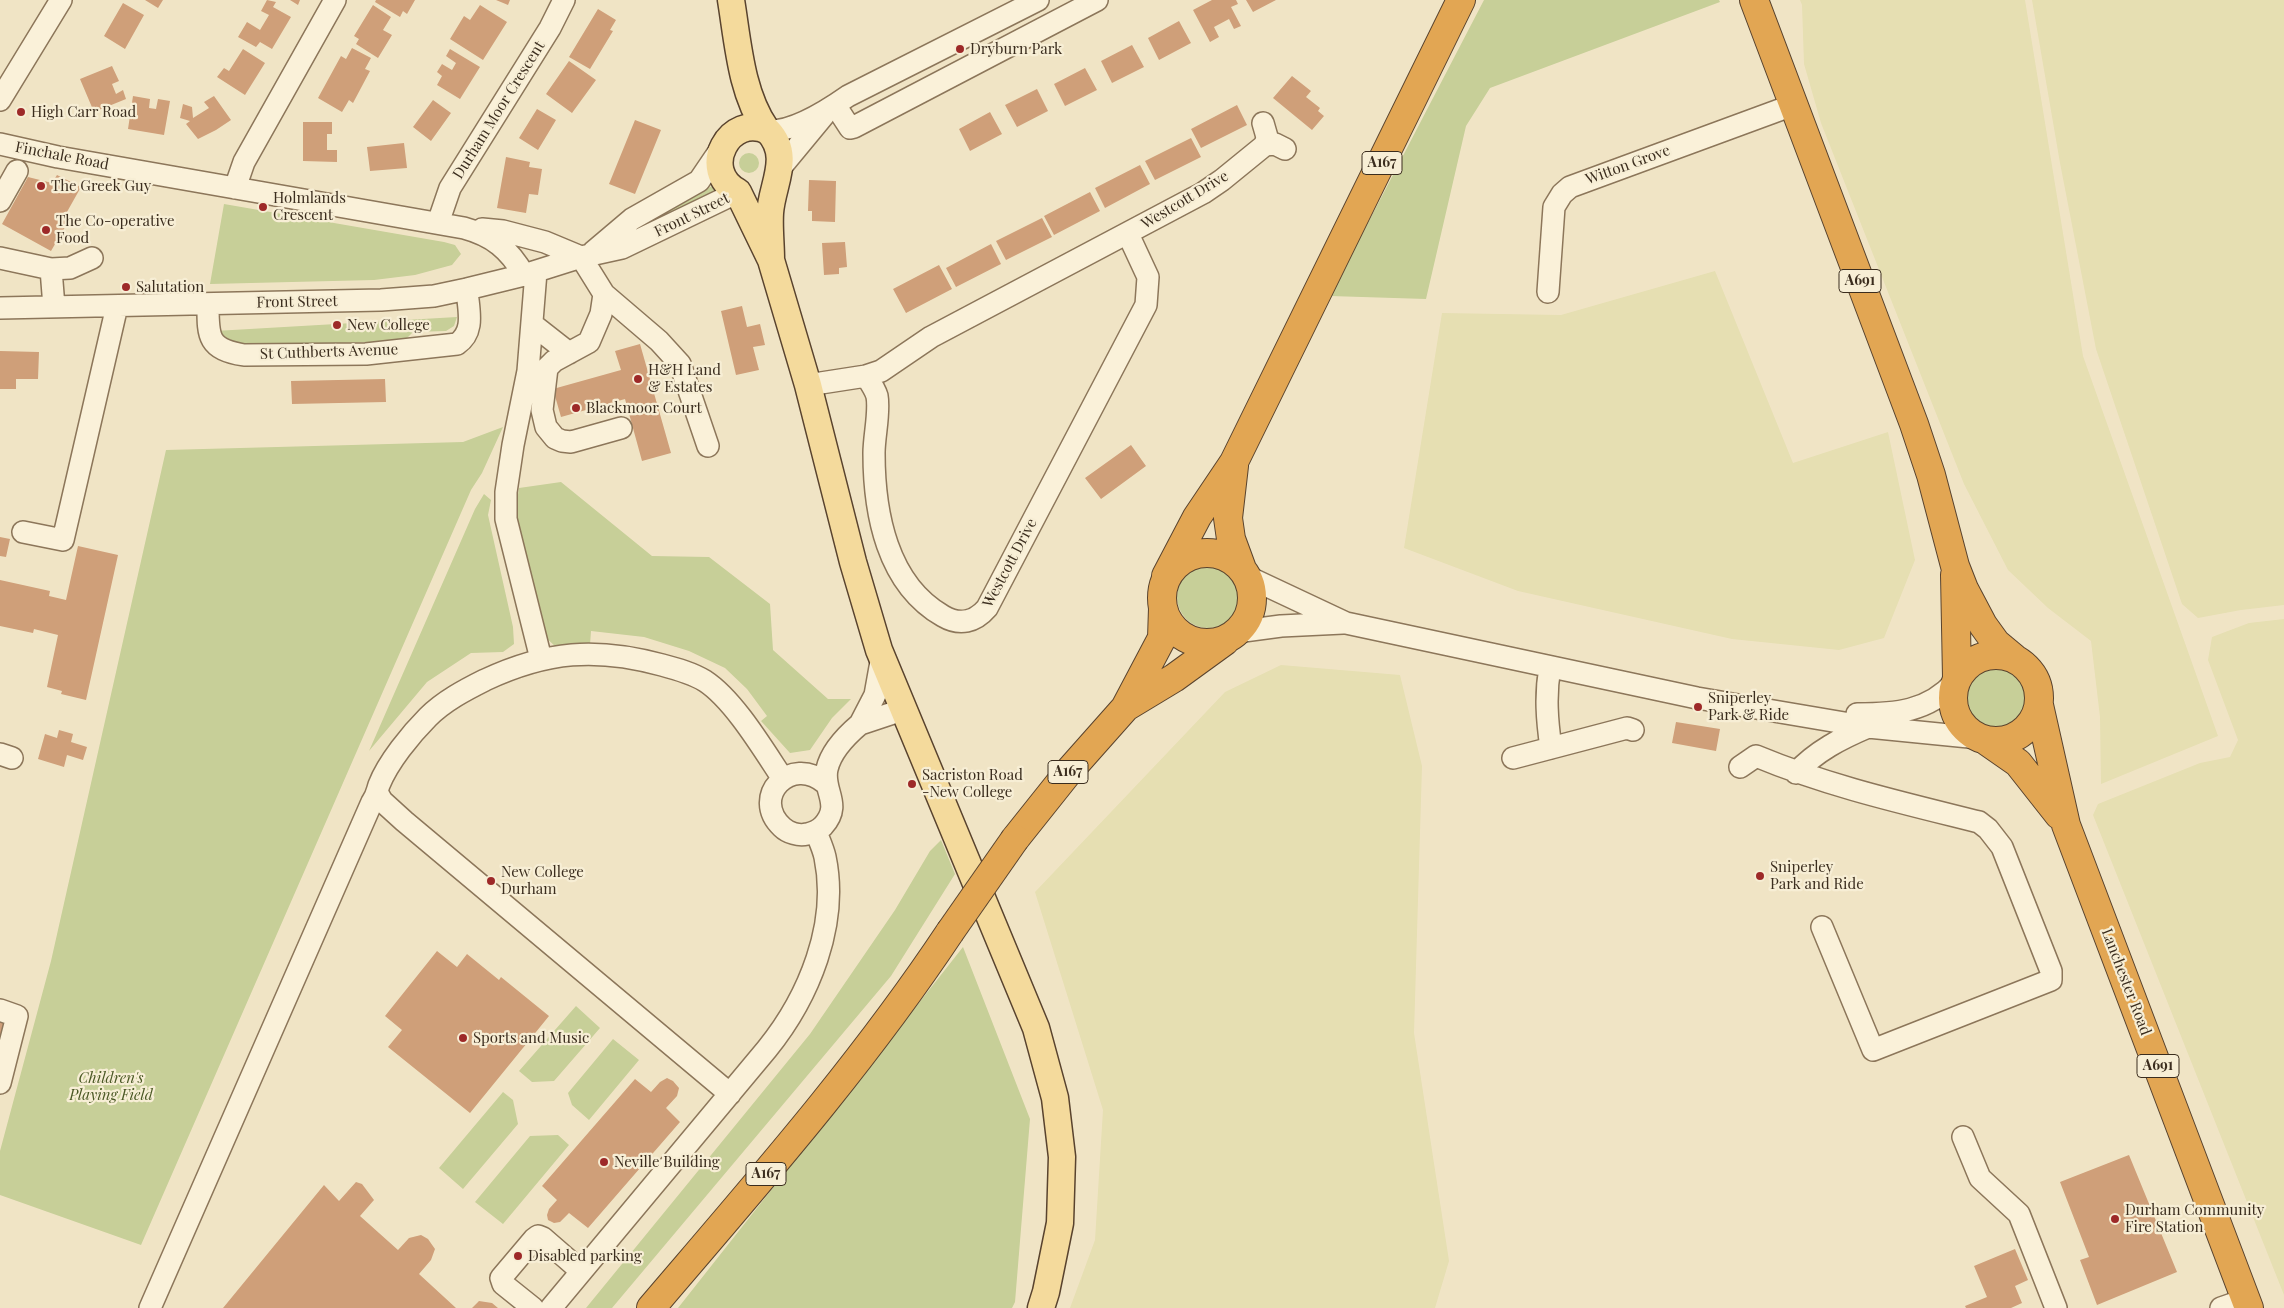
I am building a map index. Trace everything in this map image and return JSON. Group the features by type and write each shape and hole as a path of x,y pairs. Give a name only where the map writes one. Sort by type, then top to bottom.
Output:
{"highway":[{"name":"A167","path":"1166,576 1197,517 1234,462 1461,0"},
{"name":"A691","path":"1754,0 1792,105 1914,424 1931,475 1955,566 1983,625 1996,643 2014,658"},
{"name":"A167","path":"1234,462 1228,518 1231,540 1244,572"},
{"path":"1212,553 1226,557 1244,572 1252,592 1252,607 1245,623 1234,634 1212,643 1196,642 1183,637 1166,618 1162,608 1162,591 1166,576 1177,562 1192,555 1212,553"},
{"name":"A691","path":"1955,566 1956,680"},
{"name":"A167","path":"651,1308 800,1135 849,1073 924,972 1015,839 1070,770 1125,708 1162,638 1162,608"},
{"name":"A167","path":"1125,708 1174,678 1234,634"},
{"path":"1999,655 2014,658 2032,674 2038,689 2039,705 2033,721 2028,728 2015,738 2001,742 1982,739 1962,725 1954,710 1952,696 1956,680 1971,662 1985,656 1999,655"},
{"name":"A691","path":"2039,705 2066,825"},
{"name":"A691","path":"1982,739 2018,763 2035,781 2066,825"},
{"name":"Lanchester Road","path":"2066,825 2248,1303"}],"main road":[{"path":"731,0 741,65 752,103 779,148 779,171 770,214 771,260"},
{"path":"741,65 735,116 723,145 719,160 720,170 729,186 738,192 771,260 808,385 853,562 882,656 1036,1028 1056,1098 1062,1157 1060,1223 1041,1308"},
{"path":"723,145 741,130 752,128 767,130"},
{"path":"738,192 755,191 765,187 779,171"}],"street":[{"path":"0,100 61,0"},
{"path":"235,188 244,162 335,0"},
{"name":"Durham Moor Crescent","path":"444,224 450,188 550,28 564,0"},
{"path":"779,171 791,152 833,107 848,96 1038,0"},
{"path":"833,107 846,125 850,128 854,127 1097,0"},
{"path":"1008,15 1021,39"},
{"name":"Witton Grove","path":"1548,292 1554,206 1570,186 1792,105"},
{"path":"767,130 784,130 833,107"},
{"name":"Westcott Drive","path":"808,385 866,376 881,371 931,337 1203,193 1275,147 1268,137 1263,123"},
{"name":"Finchale Road","path":"0,144 58,157 475,231 495,240 530,273"},
{"name":"Front Street","path":"585,256 632,219 699,181 723,145"},
{"path":"0,201 17,171"},
{"name":"Front Street","path":"0,308 381,300 434,296 622,248 738,192"},
{"name":"Finchale Road","path":"444,224 503,231 545,242 585,256"},
{"name":"Westcott Drive","path":"866,376 877,394 875,485 885,537 893,558 904,580 923,603 948,619 959,622 976,618 987,608 1146,305 1148,277 1128,234"},
{"path":"585,256 604,294 660,341 680,364 708,446"},
{"path":"0,258 51,269 70,268 92,258"},
{"path":"51,269 54,307"},
{"path":"530,273 532,324 528,371 513,445 506,519 541,659"},
{"name":"St Cuthberts Avenue","path":"208,304 208,331 210,338 215,344 232,353 244,355 366,354 457,344 466,338 470,329 467,289"},
{"path":"604,294 601,314 589,342 554,361 547,368 542,410 546,427 555,438 562,441 571,442 621,428"},
{"path":"23,532 63,540 117,306"},
{"path":"532,324 569,353"},
{"path":"1244,572 1346,623 1697,698 1794,712 1868,727 1982,739"},
{"path":"1234,634 1281,626 1346,623"},
{"path":"150,1308 289,988 372,802 378,794 379,785 402,747 428,717 472,686 507,670 541,659 566,655 598,654 645,660 691,674 721,694 783,778"},
{"path":"860,724 875,695 882,656"},
{"path":"1550,667 1546,693 1546,711 1551,748"},
{"path":"1794,712 1902,713 1917,709 1936,700 1956,680"},
{"path":"825,783 828,767 834,754 848,734 860,724 904,711"},
{"path":"1796,773 1813,756 1832,744 1868,727"},
{"path":"1513,758 1627,728 1633,730"},
{"path":"1740,767 1756,756 1796,773 1869,795 1979,822 1988,829 2004,853 2051,970 2051,980 1873,1050 1822,927"},
{"path":"796,773 806,773 818,777 825,783 831,793 832,812 828,821 816,832 794,834 785,830 777,822 770,805 772,795 783,778 796,773"},
{"path":"378,794 382,801 411,827 730,1094"},
{"path":"551,1308 779,1034 806,987 822,940 828,900 825,856 816,832"},
{"path":"1,1078 8,1013"},
{"path":"1963,1137 1980,1178 2019,1214 2056,1308"},
{"path":"533,1308 503,1284 501,1278 534,1239 538,1236 543,1238 581,1271"},
{"path":"2222,1308 2248,1303"}],"shaded area":[{"path":"1800,0 2025,0 2083,356 2218,736 2101,784 2100,717 2091,641 2048,608 2008,570 1964,484 1821,123 1804,64 1802,5"},
{"path":"2032,0 2284,0 2284,605 2198,618 2182,604 2096,349 2060,163"},
{"path":"1715,271 1793,463 1888,432 1915,560 1884,638 1839,650 1732,639 1518,591 1404,548 1442,313 1561,315"},
{"path":"2284,619 2284,1295 2093,815 2098,804 2200,763 2230,757 2238,740 2208,660 2212,637 2249,623"},
{"path":"1281,665 1400,675 1422,766 1414,1033 1449,1261 1435,1308 1070,1308 1095,1240 1103,1110 1035,892 1225,692"}],"green space":[{"path":"1484,0 1719,0 1720,2 1490,88 1466,126 1426,299 1330,296"},
{"path":"749,153 756,156 759,163 756,170 749,173 742,170 739,163 742,156"},
{"path":"712,186 715,192 632,237 629,231"},
{"path":"224,204 444,242 455,245 461,254 452,265 415,275 374,280 210,284"},
{"path":"457,317 454,326 446,331 413,332 404,341 242,346 228,343 215,331"},
{"name":"Children's Playing Field","path":"503,427 482,473 471,490 141,1245 0,1195 0,1151 51,961 166,450 463,442"},
{"path":"561,482 652,556 709,557 770,604 773,650 828,699 851,699 832,718 810,750 790,753 761,721 767,716 747,689 725,668 689,651 644,637 591,631 590,645 556,647 543,635 513,528 519,488"},
{"path":"484,494 491,500 488,515 513,627 514,644 503,652 471,653 427,682 369,751 475,509"},
{"path":"1208,566 1220,568 1230,575 1237,585 1239,597 1237,609 1230,619 1220,626 1208,628 1196,626 1186,619 1179,609 1177,597 1179,585 1186,575 1196,568"},
{"path":"1994,668 2006,670 2016,677 2023,687 2025,699 2023,711 2016,721 2006,728 1994,730 1982,728 1972,721 1965,711 1963,699 1965,687 1972,677 1982,670"},
{"path":"941,840 955,874 891,976 612,1308 586,1308 810,1034 895,910 930,851"},
{"path":"963,947 1030,1119 1015,1302 1012,1308 678,1308"},
{"path":"576,1006 600,1028 554,1081 532,1082 519,1071"},
{"path":"613,1039 639,1060 589,1120 572,1105 568,1093"},
{"path":"503,1092 513,1100 518,1124 463,1189 439,1168"},
{"path":"558,1135 569,1145 503,1224 475,1202 530,1136"}],"building":[{"path":"145,0 163,0 158,8"},
{"path":"267,0 276,2 273,7 291,17 272,49 260,42 256,47 238,37 247,22 260,30 269,15 261,11"},
{"path":"290,0 300,0 298,5"},
{"path":"376,0 415,0 407,14 403,11 400,17 375,2"},
{"path":"496,0 510,0 508,5"},
{"path":"1212,0 1236,0 1238,4 1231,7 1241,26 1234,29 1229,19 1214,27 1219,37 1210,42 1193,10"},
{"path":"1246,0 1276,0 1253,12"},
{"path":"123,3 144,15 125,49 104,36"},
{"path":"373,5 391,17 383,30 392,35 378,58 356,44 359,39 354,36"},
{"path":"480,5 507,22 483,60 450,39 464,16 470,20"},
{"path":"598,9 616,20 610,30 613,31 590,69 569,57"},
{"path":"1179,21 1191,43 1159,60 1148,38"},
{"path":"1132,45 1144,67 1112,83 1101,61"},
{"path":"352,48 371,58 365,69 370,71 353,103 349,100 342,112 318,98 341,56 346,59"},
{"path":"243,49 265,63 245,95 217,77 224,68 229,71"},
{"path":"450,49 480,67 460,99 437,85 442,76 437,72 442,64 452,70 456,63 446,56"},
{"path":"569,61 596,80 572,113 546,94"},
{"path":"112,66 119,81 112,84 116,94 123,90 126,99 94,112 80,79"},
{"path":"1085,68 1097,90 1065,106 1054,84"},
{"path":"1292,76 1311,91 1306,97 1320,108 1318,111 1324,116 1312,130 1273,98"},
{"path":"1037,89 1048,111 1017,127 1005,105"},
{"path":"133,96 150,99 149,108 156,109 158,99 170,101 164,135 128,129"},
{"path":"214,96 231,120 198,139 186,124 190,121 180,118 183,104 192,107 193,118 209,108 204,102"},
{"path":"433,100 451,113 431,141 413,127"},
{"path":"1237,105 1247,125 1201,148 1191,129"},
{"path":"537,109 556,120 538,150 519,138"},
{"path":"990,112 1002,134 970,151 959,129"},
{"path":"635,120 661,130 635,194 609,184"},
{"path":"303,122 332,122 332,134 327,134 327,150 337,150 337,162 303,161"},
{"path":"1191,138 1201,157 1155,180 1145,161"},
{"path":"404,143 407,168 370,171 367,147"},
{"path":"506,157 530,162 529,167 542,169 538,195 529,194 526,213 497,208"},
{"path":"1140,165 1150,184 1105,208 1095,188"},
{"path":"57,175 81,187 63,219 68,222 51,251 2,224 28,177 52,183"},
{"path":"809,180 836,181 835,222 812,221 812,211 808,211"},
{"path":"1090,192 1100,211 1054,235 1044,216"},
{"path":"1042,218 1052,237 1006,260 996,241"},
{"path":"845,242 847,267 839,268 839,274 824,275 822,243"},
{"path":"991,244 1001,264 956,287 946,268"},
{"path":"939,265 952,289 906,313 893,289"},
{"path":"742,306 747,327 760,324 765,345 753,347 759,370 736,375 721,311"},
{"name":"Blackmoor Court","path":"640,344 671,453 642,461 625,399 561,417 553,389 621,370 615,351"},
{"path":"0,351 39,352 38,379 16,379 16,389 0,389"},
{"path":"385,379 386,402 292,404 291,381"},
{"path":"1131,445 1146,466 1101,499 1085,478"},
{"path":"0,537 10,539 6,557 0,556"},
{"path":"78,546 118,555 86,700 61,694 62,691 47,687 58,635 34,629 33,633 0,626 0,580 50,591 49,596 66,600"},
{"path":"1676,722 1720,729 1716,751 1672,743"},
{"path":"59,730 73,734 71,742 87,747 83,760 67,755 64,767 38,759 45,734 57,738"},
{"name":"Sports and Music","path":"437,951 457,967 467,954 499,980 501,977 549,1016 470,1113 388,1047 402,1030 385,1016"},
{"path":"0,1021 14,1026 0,1045"},
{"name":"Neville Building","path":"667,1078 673,1081 679,1088 677,1096 666,1108 680,1122 588,1228 569,1213 560,1222 554,1223 548,1220 549,1209 557,1200 542,1186 635,1079 651,1092 660,1082"},
{"name":"Durham Community Fire Station","path":"2129,1155 2177,1272 2097,1305 2080,1260 2089,1257 2060,1182"},
{"path":"356,1182 362,1184 374,1200 360,1216 398,1250 409,1238 421,1235 428,1239 435,1249 431,1260 419,1274 456,1308 223,1308 324,1185 339,1201"},
{"path":"2015,1249 2028,1280 2015,1286 2022,1303 2011,1308 1966,1308 1965,1306 1987,1297 1974,1266"},
{"path":"479,1301 492,1303 498,1308 472,1308"}],"place":[{"name":"Dryburn Park","path":"960,49"},
{"name":"High Carr Road","path":"21,112"},
{"name":"The Greek Guy","path":"41,186"},
{"name":"Holmlands Crescent","path":"263,207"},
{"name":"The Co-operative Food","path":"46,230"},
{"name":"Salutation","path":"126,287"},
{"name":"New College","path":"337,325"},
{"name":"H&H Land & Estates","path":"638,379"},
{"name":"Blackmoor Court","path":"576,408"},
{"name":"Sniperley Park & Ride","path":"1698,707"},
{"name":"Sacriston Road -New College","path":"912,784"},
{"name":"Sniperley Park and Ride","path":"1760,876"},
{"name":"New College Durham","path":"491,881"},
{"name":"Sports and Music","path":"463,1038"},
{"name":"Neville Building","path":"604,1162"},
{"name":"Durham Community Fire Station","path":"2115,1219"},
{"name":"Disabled parking","path":"518,1256"}]}
